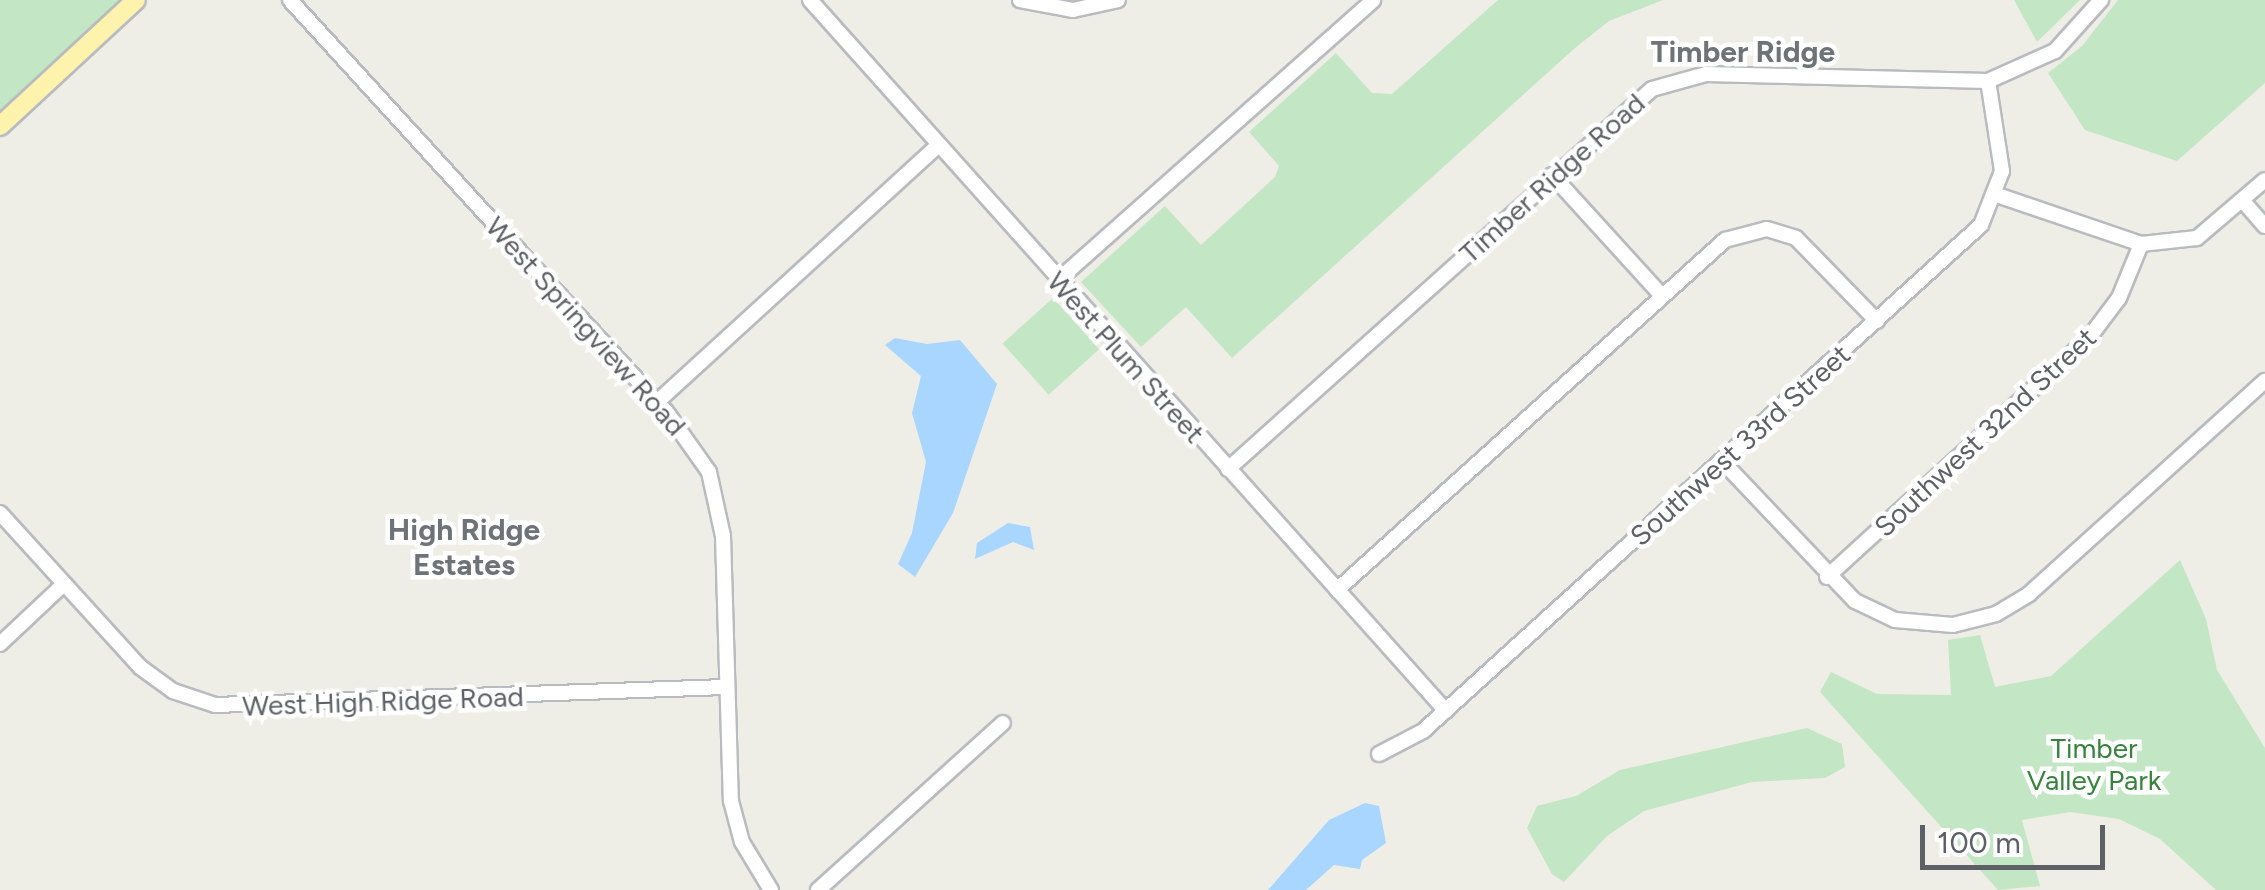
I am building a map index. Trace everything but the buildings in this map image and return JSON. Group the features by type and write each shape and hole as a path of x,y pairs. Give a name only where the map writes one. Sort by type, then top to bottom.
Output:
{"main road":[{"path":"0,126 136,0"}],"street":[{"name":"West Springview Road","path":"290,0 657,402 699,454 714,487 723,536 731,801 742,842 771,890"},
{"name":"West Plum Street","path":"810,0 936,146 1446,711"},
{"path":"1020,0 1061,10 1118,0"},
{"path":"1058,280 1373,0"},
{"name":"Timber Ridge Road","path":"1228,469 1635,100 1688,76 1988,81 2055,51 2100,0"},
{"path":"1988,81 2002,155 1997,195 2141,244 2198,238 2265,180"},
{"path":"657,402 936,146"},
{"path":"1552,176 1662,296"},
{"name":"Southwest 33rd Street","path":"1379,754 1404,744 1446,711 1980,225 1997,195"},
{"path":"2242,201 2265,226"},
{"path":"1337,590 1725,240 1767,229 1810,247 1877,321"},
{"name":"Southwest 32nd Street","path":"1828,577 2088,339 2118,298 2141,244"},
{"path":"1722,461 1828,577 1875,612 1912,624 1953,625 1996,614 2030,594 2265,381"},
{"name":"West High Ridge Road","path":"0,514 156,680 215,706 725,687"},
{"path":"0,644 64,584"},
{"path":"818,890 1003,723"}],"green space":[{"path":"0,0 123,0 0,114"},
{"path":"1498,0 1663,0 1609,21 1575,48 1232,358 1186,307 1141,347 1081,282 1165,206 1201,245 1275,177 1279,166 1249,132 1336,53 1372,93 1392,94"},
{"path":"2014,0 2080,0 2037,42"},
{"path":"2118,0 2265,0 2265,83 2177,161 2085,130 2048,73 2082,46"},
{"path":"1053,298 1099,349 1049,395 1002,344"},
{"name":"Timber Valley Park","path":"2180,560 2206,619 2217,670 2265,748 2265,890 2216,890 2160,839 2119,819 2070,812 2022,820 2040,886 1998,890 1820,692 1831,672 1877,694 1951,695 1948,640 1980,635 1995,687 2051,676"},
{"path":"1807,728 1842,744 1845,767 1825,778 1752,782 1644,811 1607,836 1564,882 1552,874 1527,828 1537,806 1576,796 1620,770"}],"water":[{"path":"895,338 927,344 960,340 997,384 953,513 915,577 898,564 912,533 926,462 912,413 921,376 885,345"},
{"path":"1008,523 1030,527 1034,550 1013,542 975,559 977,543"},
{"path":"1365,803 1379,806 1386,843 1362,860 1360,869 1334,865 1306,890 1268,890 1329,820"}],"district":[{"name":"Timber Ridge","path":"1743,52"},
{"name":"High Ridge Estates","path":"464,547"}]}
